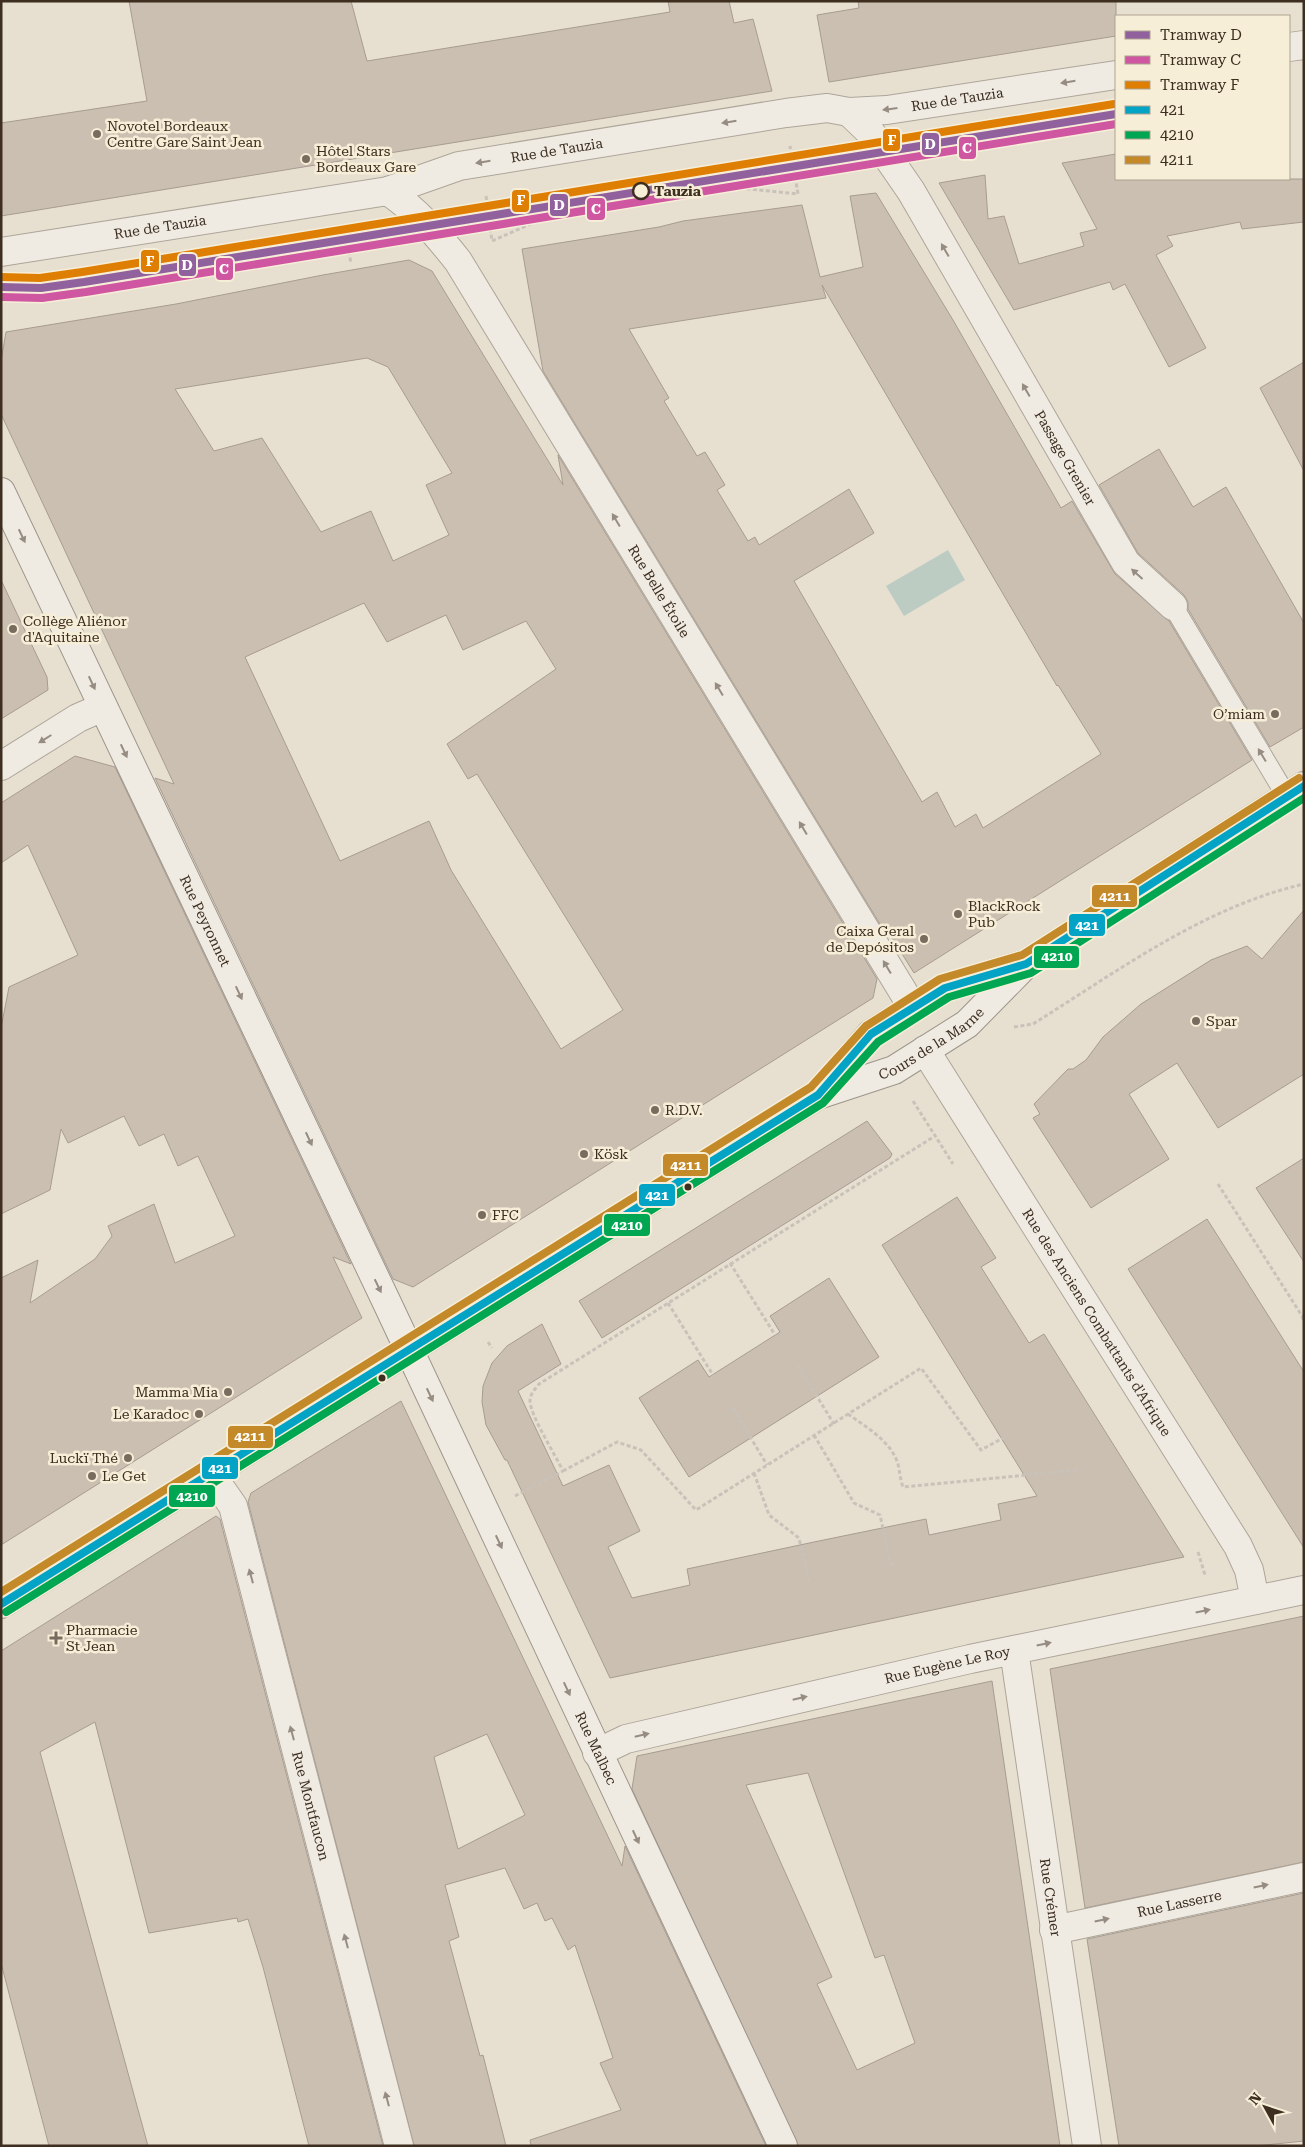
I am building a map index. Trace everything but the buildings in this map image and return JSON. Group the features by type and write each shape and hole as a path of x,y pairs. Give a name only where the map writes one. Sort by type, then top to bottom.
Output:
{"street":[{"path":"1290,47 1304,45"},
{"name":"Rue de Tauzia","path":"1,252 388,191 459,166 786,113 827,108 849,112 887,110 1115,74"},
{"name":"Passage Grenier","path":"849,112 871,133 911,191 1126,563 1173,606"},
{"name":"Rue Belle Étoile","path":"388,191 411,207 428,223 458,260 913,1008"},
{"name":"Rue Peyronnet","path":"1,492 409,1351"},
{"path":"1,766 78,718 103,707"},
{"name":"Cours de la Marne","path":"1,1604 818,1095 894,1070 967,1024 1026,964 1296,791"},
{"name":"Cours de la Marne","path":"818,1095 871,1034 945,988 1026,964"},
{"name":"Rue des Anciens Combattants d'Afrique","path":"925,1050 1238,1546 1249,1570 1256,1600"},
{"name":"Rue Malbec","path":"409,1351 783,2146"},
{"name":"Rue Montfaucon","path":"210,1473 233,1506 399,2146"},
{"name":"Rue Eugène Le Roy","path":"597,1753 626,1739 1014,1650 1304,1590"},
{"name":"Rue Crémer","path":"1014,1650 1087,2146"},
{"name":"Rue Lasserre","path":"1054,1930 1304,1877"}],"lane":[{"name":"Passage Grenier","path":"1173,606 1296,791"}],"path":[{"path":"740,188 798,194 786,113"},
{"path":"481,162 492,241 537,221"},
{"path":"967,1024 1005,1029 1033,1024 1191,928 1259,897 1304,884"},
{"path":"913,1101 955,1167"},
{"path":"563,1471 532,1411 529,1400 539,1384 935,1136"},
{"path":"1218,1184 1303,1315 1304,1322"},
{"path":"730,1264 775,1335"},
{"path":"668,1303 713,1375"},
{"path":"798,1366 834,1424"},
{"path":"515,1496 617,1442 641,1450 696,1510 921,1368 981,1450 1003,1438"},
{"path":"733,1408 767,1465"},
{"path":"848,1414 882,1439 898,1463 899,1478 903,1487 1079,1470"},
{"path":"814,1435 854,1503 880,1515 892,1569"},
{"path":"754,1473 769,1515 799,1538 809,1583"},
{"path":"1194,1546 1199,1555 1206,1578"}],"shaded area":[{"path":"948,550 965,580 904,616 886,586"}],"tram line":[{"name":"F","path":"1,277 40,278 82,272 1114,104"},
{"name":"D","path":"1,287 41,288 84,282 1115,114"},
{"name":"C","path":"1,297 42,298 86,292 1115,124"}],"transit line":[{"name":"4211","path":"1,1592 811,1087 866,1026 940,979 1022,955 1299,778"},
{"name":"421","path":"1,1604 818,1095 871,1034 945,988 1026,964 1304,786"},
{"name":"4210","path":"6,1612 823,1103 878,1042 949,997 1031,973 1304,798"}],"place":[{"name":"Novotel Bordeaux Centre Gare Saint Jean","path":"97,134"},
{"name":"Hôtel Stars Bordeaux Gare","path":"306,159"},
{"name":"Tauzia","path":"641,191"},
{"name":"Collège Aliénor d'Aquitaine","path":"13,629"},
{"name":"O’miam","path":"1275,714"},
{"name":"BlackRock Pub","path":"958,914"},
{"name":"Caixa Geral de Depósitos","path":"924,939"},
{"name":"Spar","path":"1196,1021"},
{"name":"R.D.V.","path":"655,1110"},
{"name":"Kösk","path":"584,1154"},
{"name":"FFC","path":"482,1215"},
{"name":"Mamma Mia","path":"228,1392"},
{"name":"Le Karadoc","path":"199,1414"},
{"name":"Luckï Thé","path":"128,1458"},
{"name":"Le Get","path":"92,1476"},
{"name":"Pharmacie St Jean","path":"56,1638"}]}
